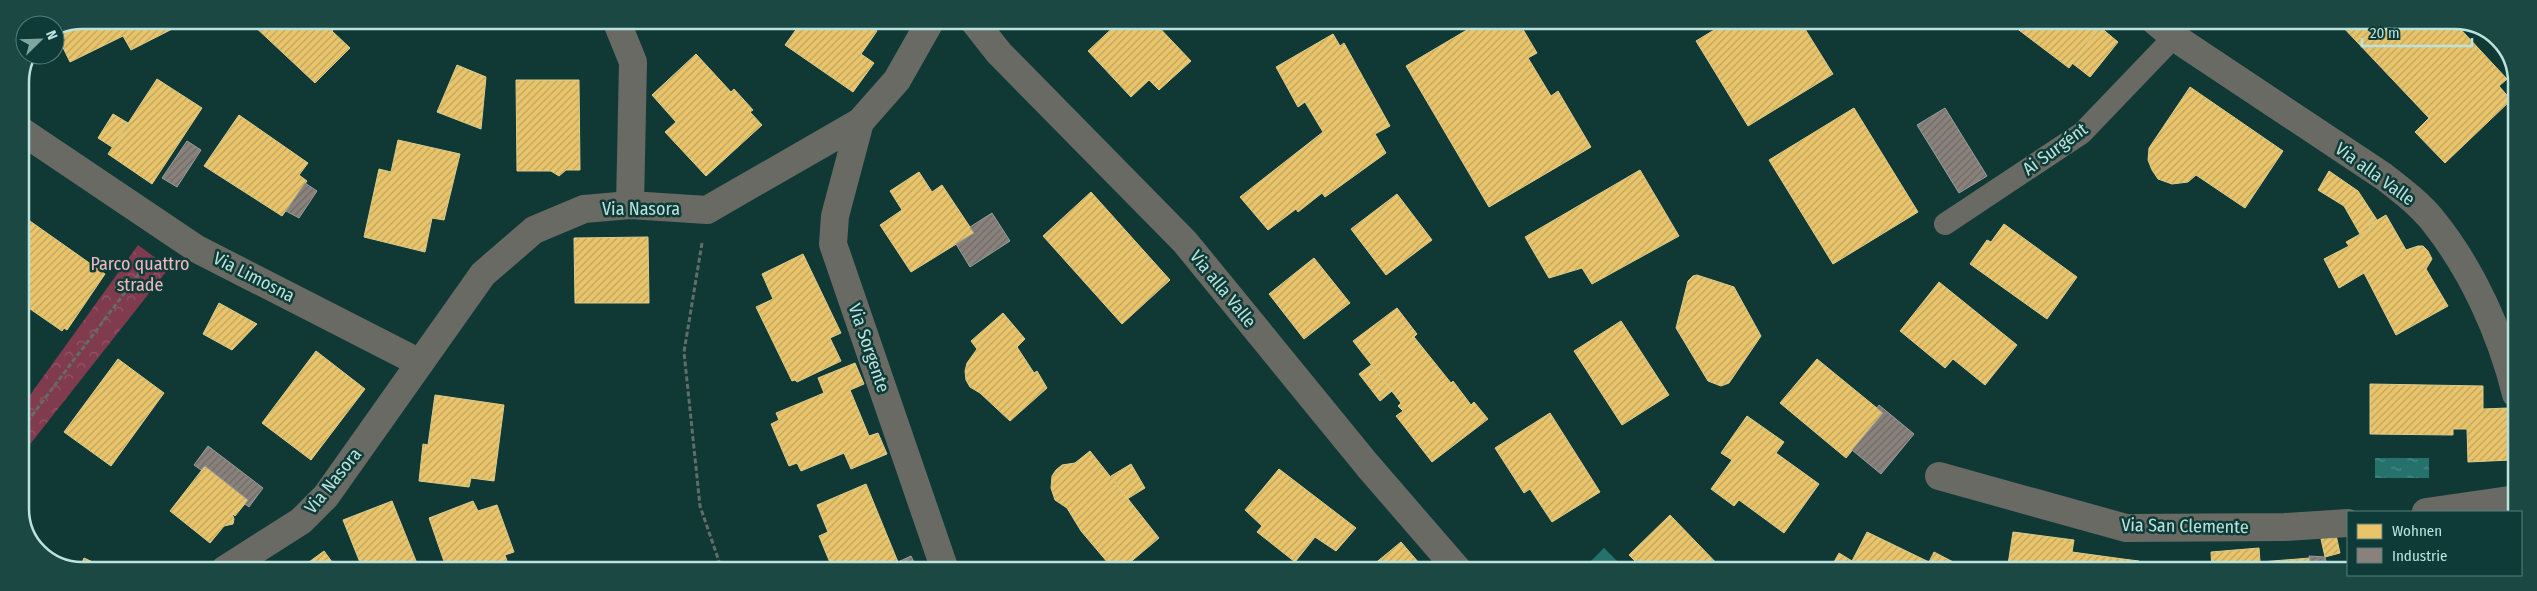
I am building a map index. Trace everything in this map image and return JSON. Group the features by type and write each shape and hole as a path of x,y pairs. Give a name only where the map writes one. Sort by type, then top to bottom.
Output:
{"street":[{"path":"620,29 633,62 630,205"},
{"path":"707,210 860,122 898,80 926,29"},
{"name":"Via alla Valle","path":"980,29 999,53 1185,242 1368,466 1451,562"},
{"name":"Via alla Valle","path":"2164,29 2383,176 2411,198 2428,215 2465,269 2489,317 2508,368"},
{"name":"Via Sorgente","path":"860,122 835,216 833,244 942,562"},
{"name":"Via Limosna","path":"29,136 196,248 420,363"},
{"name":"Via Nasora","path":"237,562 301,521 326,496 483,274 534,230 584,209 630,205 707,210"},
{"name":"Via San Clemente","path":"1939,476 2126,528 2284,527 2347,522"},
{"path":"2434,511 2508,501"}],"lane":[{"name":"Ai Surgént","path":"1945,224 2082,133 2164,29"}],"path":[{"path":"707,210 684,352 700,506 719,562"},
{"path":"29,420 171,231"}],"green space":[{"name":"Parco quattro strade","path":"138,245 169,268 29,446 29,396"}],"water":[{"path":"2375,458 2429,458 2429,478 2375,478"},
{"path":"1604,548 1618,562 1590,562"}],"building: Wohnen":[{"path":"172,29 131,50 123,36 70,62 65,52 65,32 72,30"},
{"path":"257,29 334,29 332,31 350,48 315,83"},
{"path":"797,29 874,29 877,31 861,54 874,63 853,92 785,45"},
{"path":"1111,29 1161,29 1191,61 1159,90 1149,80 1131,97 1088,51"},
{"path":"1468,29 1523,29 1537,53 1528,58 1551,96 1558,91 1591,147 1489,207 1406,66"},
{"path":"1716,29 1805,29 1833,74 1748,126 1696,41"},
{"path":"2018,29 2099,29 2069,68"},
{"path":"2098,29 2102,29 2118,42 2090,77 2072,63"},
{"path":"2345,29 2461,30 2507,79 2499,86 2508,96 2508,103 2445,163 2415,132 2429,118"},
{"path":"1333,34 1340,46 1344,43 1390,126 1375,134 1386,153 1325,197 1322,193 1298,212 1296,209 1268,230 1240,197 1323,132 1305,102 1298,107 1276,67"},
{"path":"696,54 731,92 734,89 753,110 750,112 762,125 706,176 665,132 676,122 652,95"},
{"path":"457,65 486,77 481,129 437,112"},
{"path":"157,79 202,108 152,184 108,154"},
{"path":"516,80 579,80 580,170 566,170 559,176 551,171 517,171"},
{"path":"2190,87 2283,151 2245,208 2196,175 2188,182 2172,184 2158,179 2152,170 2148,160 2149,148"},
{"path":"1854,108 1918,212 1833,264 1769,160"},
{"path":"113,114 128,123 112,147 98,138"},
{"path":"239,115 308,163 299,175 307,181 282,216 204,166"},
{"path":"398,140 460,154 444,220 432,218 425,252 364,237 379,169 391,172"},
{"path":"1640,170 1679,236 1592,284 1582,268 1549,278 1525,237"},
{"path":"2329,171 2358,191 2377,220 2369,225 2371,228 2360,234 2344,206 2318,190"},
{"path":"919,172 932,192 942,185 974,233 911,272 880,225 902,210 890,191"},
{"path":"1091,192 1170,280 1122,324 1043,236"},
{"path":"1397,194 1432,240 1386,275 1351,229"},
{"path":"2386,215 2406,250 2423,246 2428,251 2432,259 2426,269 2448,306 2396,335 2364,273 2339,288 2324,259 2349,246 2346,242 2371,228 2369,225"},
{"path":"29,220 105,274 67,330 64,328 62,331 29,308"},
{"path":"2004,224 2077,277 2047,319 1970,264 1987,240 1991,242"},
{"path":"648,237 649,303 575,303 574,238"},
{"path":"803,254 841,333 830,338 841,361 797,382 795,380 792,381 756,307 773,299 762,274"},
{"path":"1314,258 1350,303 1304,339 1269,294"},
{"path":"1697,275 1734,287 1761,336 1729,383 1721,386 1708,381 1676,328 1688,281"},
{"path":"1939,282 2017,345 1985,385 1953,359 1945,368 1900,331"},
{"path":"219,303 257,324 232,350 203,334"},
{"path":"1397,308 1417,334 1414,337 1451,383 1453,381 1471,405 1474,402 1488,419 1432,462 1396,416 1403,411 1398,406 1401,403 1353,341"},
{"path":"1003,313 1025,339 1017,347 1034,373 1037,371 1047,388 1010,421 980,393 970,387 966,380 965,371 967,363 977,349 971,341"},
{"path":"1621,321 1669,395 1622,425 1574,351"},
{"path":"316,351 365,389 311,460 262,423"},
{"path":"118,359 164,393 111,466 64,432"},
{"path":"1817,359 1883,413 1846,458 1780,403"},
{"path":"855,363 864,384 850,390 869,436 878,433 887,454 851,469 844,453 801,471 797,463 789,466 771,424 779,420 776,413 824,393 818,378"},
{"path":"1371,365 1392,391 1380,401 1359,374"},
{"path":"2370,384 2483,386 2483,409 2508,408 2508,460 2468,462 2467,429 2453,429 2453,435 2370,434"},
{"path":"435,395 504,405 494,481 471,478 469,487 419,481 423,444 428,445"},
{"path":"1550,413 1600,492 1552,522 1530,489 1524,493 1495,448"},
{"path":"1747,416 1784,442 1776,453 1819,484 1784,533 1739,500 1734,506 1711,489 1732,460 1721,453"},
{"path":"1090,451 1159,538 1130,562 1107,562 1081,531 1067,508 1055,500 1051,488 1052,476 1062,465 1075,463"},
{"path":"1131,464 1145,488 1127,499 1111,476"},
{"path":"205,466 248,500 235,516 232,513 233,524 224,526 210,543 170,511"},
{"path":"1279,469 1356,528 1336,551 1315,537 1295,562 1257,532 1262,526 1245,510"},
{"path":"866,484 898,562 830,562 819,536 828,532 817,505"},
{"path":"392,501 416,562 360,562 343,520"},
{"path":"473,501 478,511 497,505 514,552 505,555 507,562 444,562 429,518"},
{"path":"1670,515 1715,562 1636,562 1629,555"},
{"path":"1867,532 1929,562 1834,562 1839,553 1852,561"},
{"path":"2013,532 2074,540 2072,552 2123,559 2122,562 2008,562"},
{"path":"2336,535 2340,553 2325,557 2321,539"},
{"path":"1401,542 1418,562 1377,562"},
{"path":"2259,548 2260,562 2212,562 2211,552"},
{"path":"324,551 332,562 309,562"},
{"path":"1934,552 1953,562 1929,562"},
{"path":"84,558 93,562 82,562"},
{"path":"2310,558 2310,562 2260,562"},
{"path":"2123,559 2139,561 2139,562 2122,562"}],"building: Industrie":[{"path":"1945,108 1987,176 1959,193 1917,125"},
{"path":"187,141 201,150 177,187 162,178"},
{"path":"305,183 317,191 299,218 286,211"},
{"path":"992,213 1010,241 970,267 956,244 974,233 970,227"},
{"path":"1879,405 1914,434 1881,474 1852,450 1883,413 1877,408"},
{"path":"208,446 263,488 249,507 245,504 248,500 205,466 201,470 194,465"},
{"path":"911,556 914,562 898,562"},
{"path":"2309,556 2325,557 2326,562 2310,562"}]}
